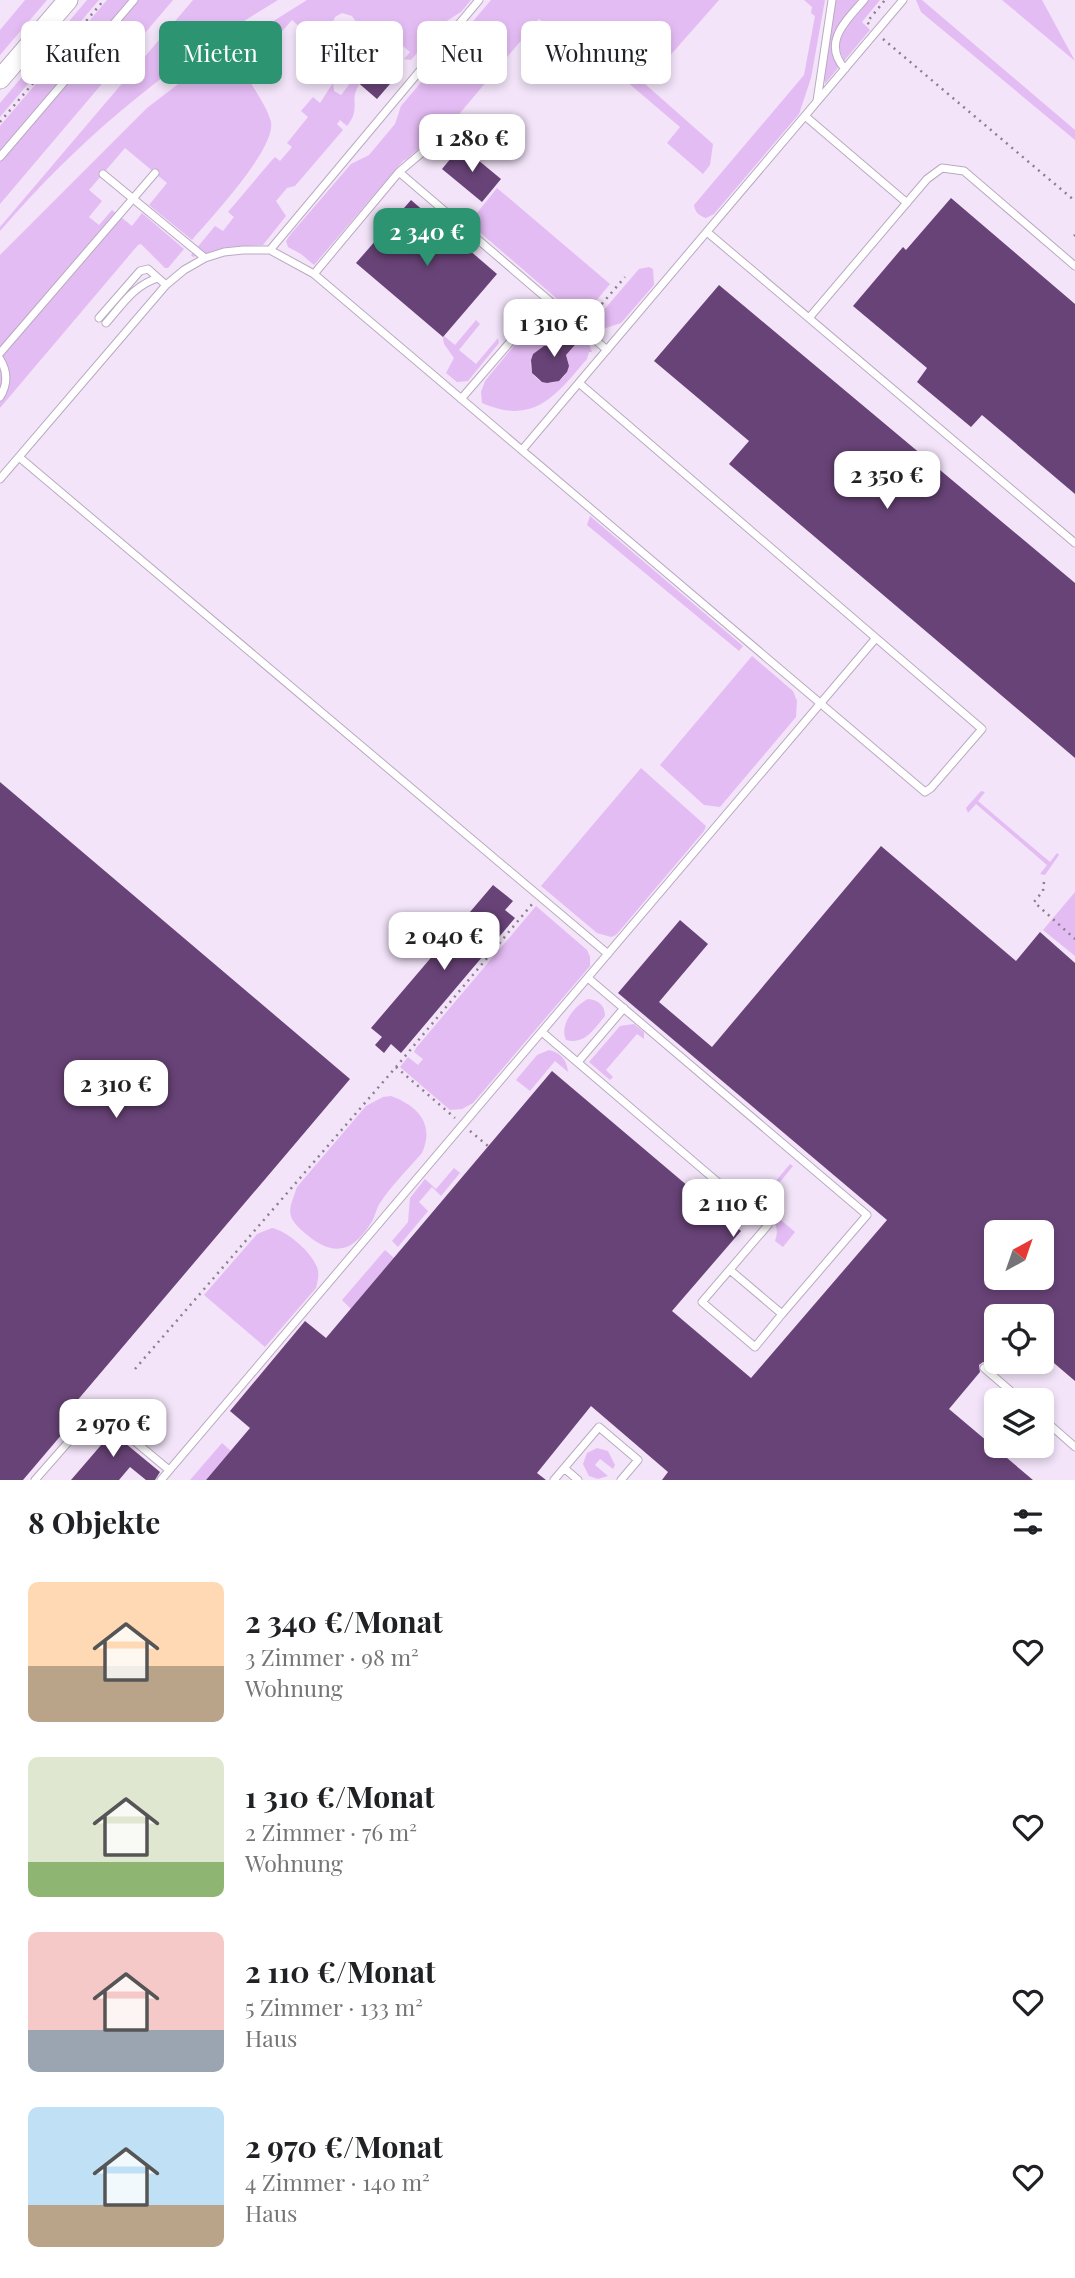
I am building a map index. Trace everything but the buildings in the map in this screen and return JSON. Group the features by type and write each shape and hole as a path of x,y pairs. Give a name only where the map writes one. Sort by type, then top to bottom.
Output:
{"main road":[{"path":"0,79 68,0"}],"lane":[{"path":"0,157 134,0"},
{"path":"270,250 479,0"},
{"path":"817,102 832,0"},
{"path":"845,69 837,56 838,31 864,0"},
{"path":"522,450 904,0"},
{"path":"805,116 907,202"},
{"path":"314,274 399,172 425,150 452,139"},
{"path":"809,318 927,178 942,168 964,171 1075,266"},
{"path":"399,172 607,350"},
{"path":"0,354 155,173"},
{"path":"103,174 205,258"},
{"path":"707,232 1075,543"},
{"path":"0,479 166,285 205,258 224,252 270,250 314,274 925,792 931,788 982,729 579,383"},
{"path":"158,278 135,289 103,321 139,271 148,269 166,285"},
{"path":"461,399 547,299"},
{"path":"0,359 6,371 6,380 0,397"},
{"path":"19,457 608,954"},
{"path":"161,1480 876,638"},
{"path":"542,1031 768,1225 702,1303 755,1347 867,1215 588,978"},
{"path":"578,1062 624,1008"},
{"path":"730,1270 782,1314"},
{"path":"991,1374 1007,1388"},
{"path":"35,1480 99,1407 101,1413 169,1470"},
{"path":"554,1480 599,1427 638,1460 621,1480"},
{"path":"1054,1429 1075,1447"},
{"path":"564,1468 578,1480"}],"path":[{"path":"0,122 104,0"},
{"path":"885,0 867,22 876,33 1075,201"},
{"path":"582,328 625,277"},
{"path":"1044,882 1043,891 1034,902 1074,937"},
{"path":"135,1369 396,1068 539,896"},
{"path":"396,1068 488,1146"}],"shaded area":[{"path":"25,0 47,0 29,21 21,21 21,30 0,55 0,30"},
{"path":"87,0 99,0 81,21 69,21"},
{"path":"107,0 173,0 145,33 145,21 89,21"},
{"path":"193,0 278,0 244,21 175,21"},
{"path":"307,0 471,0 461,12 447,21 417,21 417,53 411,60 404,59 410,52 403,46 403,21 355,21 352,16 342,13 333,21 296,21 296,24 292,20 282,31 282,21 274,21"},
{"path":"491,0 719,0 671,54 671,21 521,21 521,40 507,57 507,21 473,21"},
{"path":"804,0 825,0 811,78 799,114 714,214 706,218 699,215 694,205 804,75 815,16 811,13 812,7"},
{"path":"835,0 880,0 862,22 870,30 844,61 839,47 841,33 835,29 833,48 838,68 825,84 823,68"},
{"path":"916,0 922,0 1075,130 1075,140 921,12"},
{"path":"1002,0 1042,0 1075,61"},
{"path":"159,40 159,81 129,104 64,163 0,231 0,227 122,84 145,84 145,56"},
{"path":"21,78 21,84 28,84 0,117 0,103"},
{"path":"36,84 102,84 0,204 0,126"},
{"path":"178,84 252,84 269,116 270,134 253,166 192,240 149,205 167,183 125,148 89,190 102,201 89,217 99,225 112,210 132,226 142,213 184,249 168,268 165,268 141,244 138,245 0,408 0,255 147,108"},
{"path":"332,84 334,91 341,95 350,84 360,84 355,94 354,114 347,126 340,120 337,124 343,130 295,186 287,188 276,201 286,216 263,245 227,247 193,257 191,255 215,226 223,231 234,217 228,212 272,160 275,157 280,161 292,147 287,143 308,117 301,111 313,97 320,103"},
{"path":"420,84 484,84 440,137 422,146 403,161 314,265 288,247 286,241 351,164 369,155 395,124 401,106"},
{"path":"630,84 645,84 713,144 710,165 703,174 667,143 680,127"},
{"path":"497,188 610,284 591,307 594,310 584,322 469,223"},
{"path":"639,269 653,269 654,285 621,323 603,329 590,326"},
{"path":"546,311 553,312 571,328 555,346 544,346 533,354 531,366 540,381 549,383 564,376 568,367 566,355 582,337 588,342 592,352 589,352 587,359 554,395 530,409 500,409 482,403 481,392 485,381 539,315"},
{"path":"476,320 480,324 459,350 476,364 498,338 499,343 468,381 457,382 446,373 454,358 443,338 444,336 455,345"},
{"path":"590,516 743,646 739,651 587,525"},
{"path":"752,656 793,691 797,701 796,717 720,807 704,805 660,765"},
{"path":"641,768 706,826 616,935 611,937 597,933 541,886"},
{"path":"981,791 985,792 978,801 1050,862 1057,853 1059,855 1045,875 1040,874 1047,865 976,804 968,813 966,808"},
{"path":"1075,892 1075,956 1043,930"},
{"path":"536,906 587,950 590,966 473,1103 462,1109 450,1110 400,1067 408,1057 418,1065 423,1059 414,1052 416,1048"},
{"path":"588,999 600,1004 605,1016 584,1038 566,1040 564,1034 569,1016"},
{"path":"634,1024 644,1032 644,1039 637,1034 606,1070 613,1077 610,1080 589,1062 620,1026"},
{"path":"549,1050 563,1058 568,1072 555,1061 530,1091 516,1080 537,1055"},
{"path":"391,1096 409,1105 422,1117 426,1143 422,1153 385,1196 371,1223 357,1241 342,1248 325,1246 306,1234 291,1217 297,1187 366,1106"},
{"path":"790,1164 793,1166 762,1204 795,1232 783,1247 775,1241 777,1234 774,1221 749,1198 751,1195 759,1201"},
{"path":"454,1168 460,1173 441,1196 432,1187 419,1202 428,1211 398,1247 392,1241 408,1222 410,1198 425,1179 436,1189"},
{"path":"272,1228 291,1237 303,1248 316,1265 318,1276 316,1288 265,1347 204,1295 257,1234"},
{"path":"385,1250 394,1258 351,1309 342,1300"},
{"path":"222,1443 231,1451 206,1480 190,1480"},
{"path":"597,1448 608,1451 615,1465 613,1469 600,1459 595,1465 608,1476 598,1479 589,1476 583,1464 587,1453"}]}
